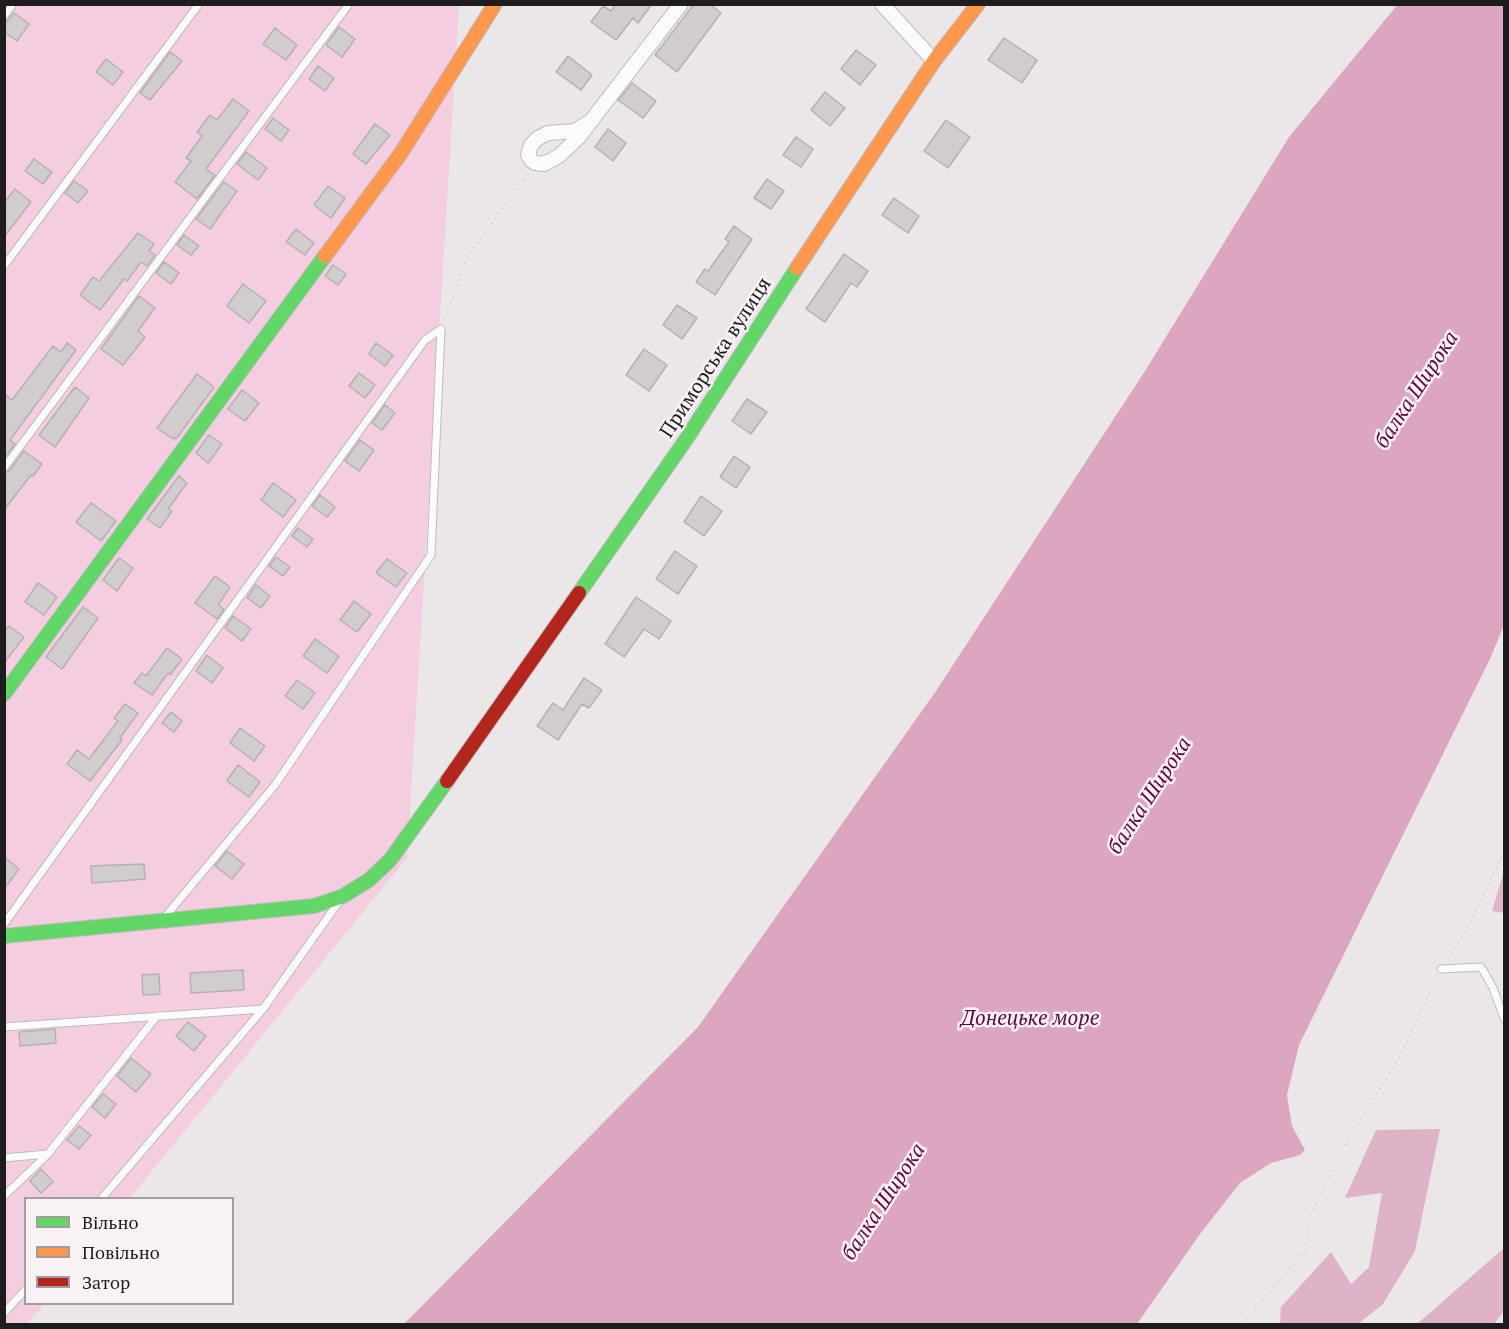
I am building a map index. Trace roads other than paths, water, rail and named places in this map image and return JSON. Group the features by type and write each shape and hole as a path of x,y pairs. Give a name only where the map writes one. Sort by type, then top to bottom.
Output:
{"street":[{"path":"4,694 401,153 495,4"},
{"path":"591,121 575,131 548,133 537,138 531,145 528,155 535,163 544,164 559,156 579,137 681,4"},
{"path":"882,4 933,61"},
{"name":"Приморська вулиця","path":"4,936 314,906 343,896 369,880 390,860 685,441 933,61 978,4"}],"lane":[{"path":"4,16 13,4"},
{"path":"4,266 199,4"},
{"path":"4,468 349,4"},
{"path":"4,924 425,340 441,329 430,555 275,785 162,921"},
{"path":"103,1197 263,1009 343,896"},
{"path":"1441,969 1481,967 1493,988 1504,1018"},
{"path":"4,1027 263,1009"},
{"path":"4,1196 48,1154 157,1016"},
{"path":"4,1158 48,1154"},
{"path":"4,1313 24,1291"}],"water":[{"name":"Донецьке море","path":"1398,4 1504,5 1504,625 1490,659 1299,1045 1287,1095 1292,1126 1305,1150 1300,1155 1271,1163 1240,1183 1200,1234 1137,1324 404,1324 698,1027 936,691 1145,371 1289,137"}],"water label":[{"name":"балка Широка","path":"1417,390"},
{"name":"балка Широка","path":"1150,796"},
{"name":"балка Широка","path":"884,1202"}]}
